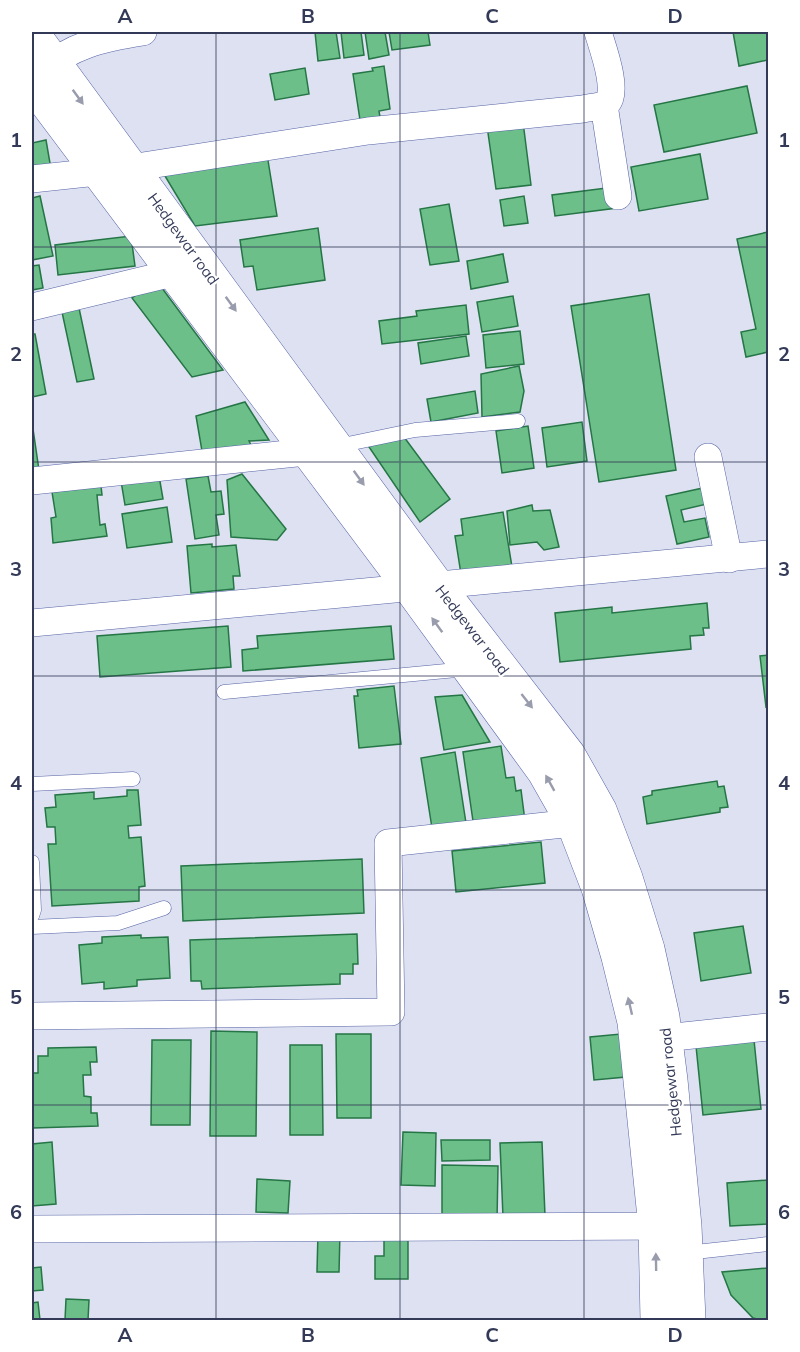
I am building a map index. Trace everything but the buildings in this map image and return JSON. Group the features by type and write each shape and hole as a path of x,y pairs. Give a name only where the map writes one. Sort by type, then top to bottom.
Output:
{"main road":[{"name":"Hedgewar road","path":"32,32 38,75 97,172 173,273 321,449"},
{"name":"Hedgewar road","path":"38,75 130,168 321,449 424,587 569,755 600,810 626,878 648,949 651,1039 689,1320"},
{"name":"Hedgewar road","path":"424,587 469,669 544,772 573,823 598,888 618,957 651,1039"},
{"name":"Hedgewar road","path":"657,1320 676,1235"}],"street":[{"path":"38,75 80,45 144,32"},
{"path":"130,168 368,131 604,105 609,99 612,88 598,32"},
{"path":"604,105 618,196"},
{"path":"32,179 97,172"},
{"path":"32,306 173,273"},
{"path":"32,481 321,449"},
{"path":"708,457 729,559"},
{"path":"32,623 768,554"},
{"path":"32,1016 391,1012 388,843 573,823"},
{"path":"651,1039 768,1027"},
{"path":"32,1229 676,1235"}],"lane":[{"path":"321,449 415,430 518,421"},
{"path":"224,692 469,669"},
{"path":"32,784 133,778"},
{"path":"32,862 34,910 32,916"},
{"path":"32,927 118,923 164,908"},
{"path":"676,1235 768,1244"}]}
